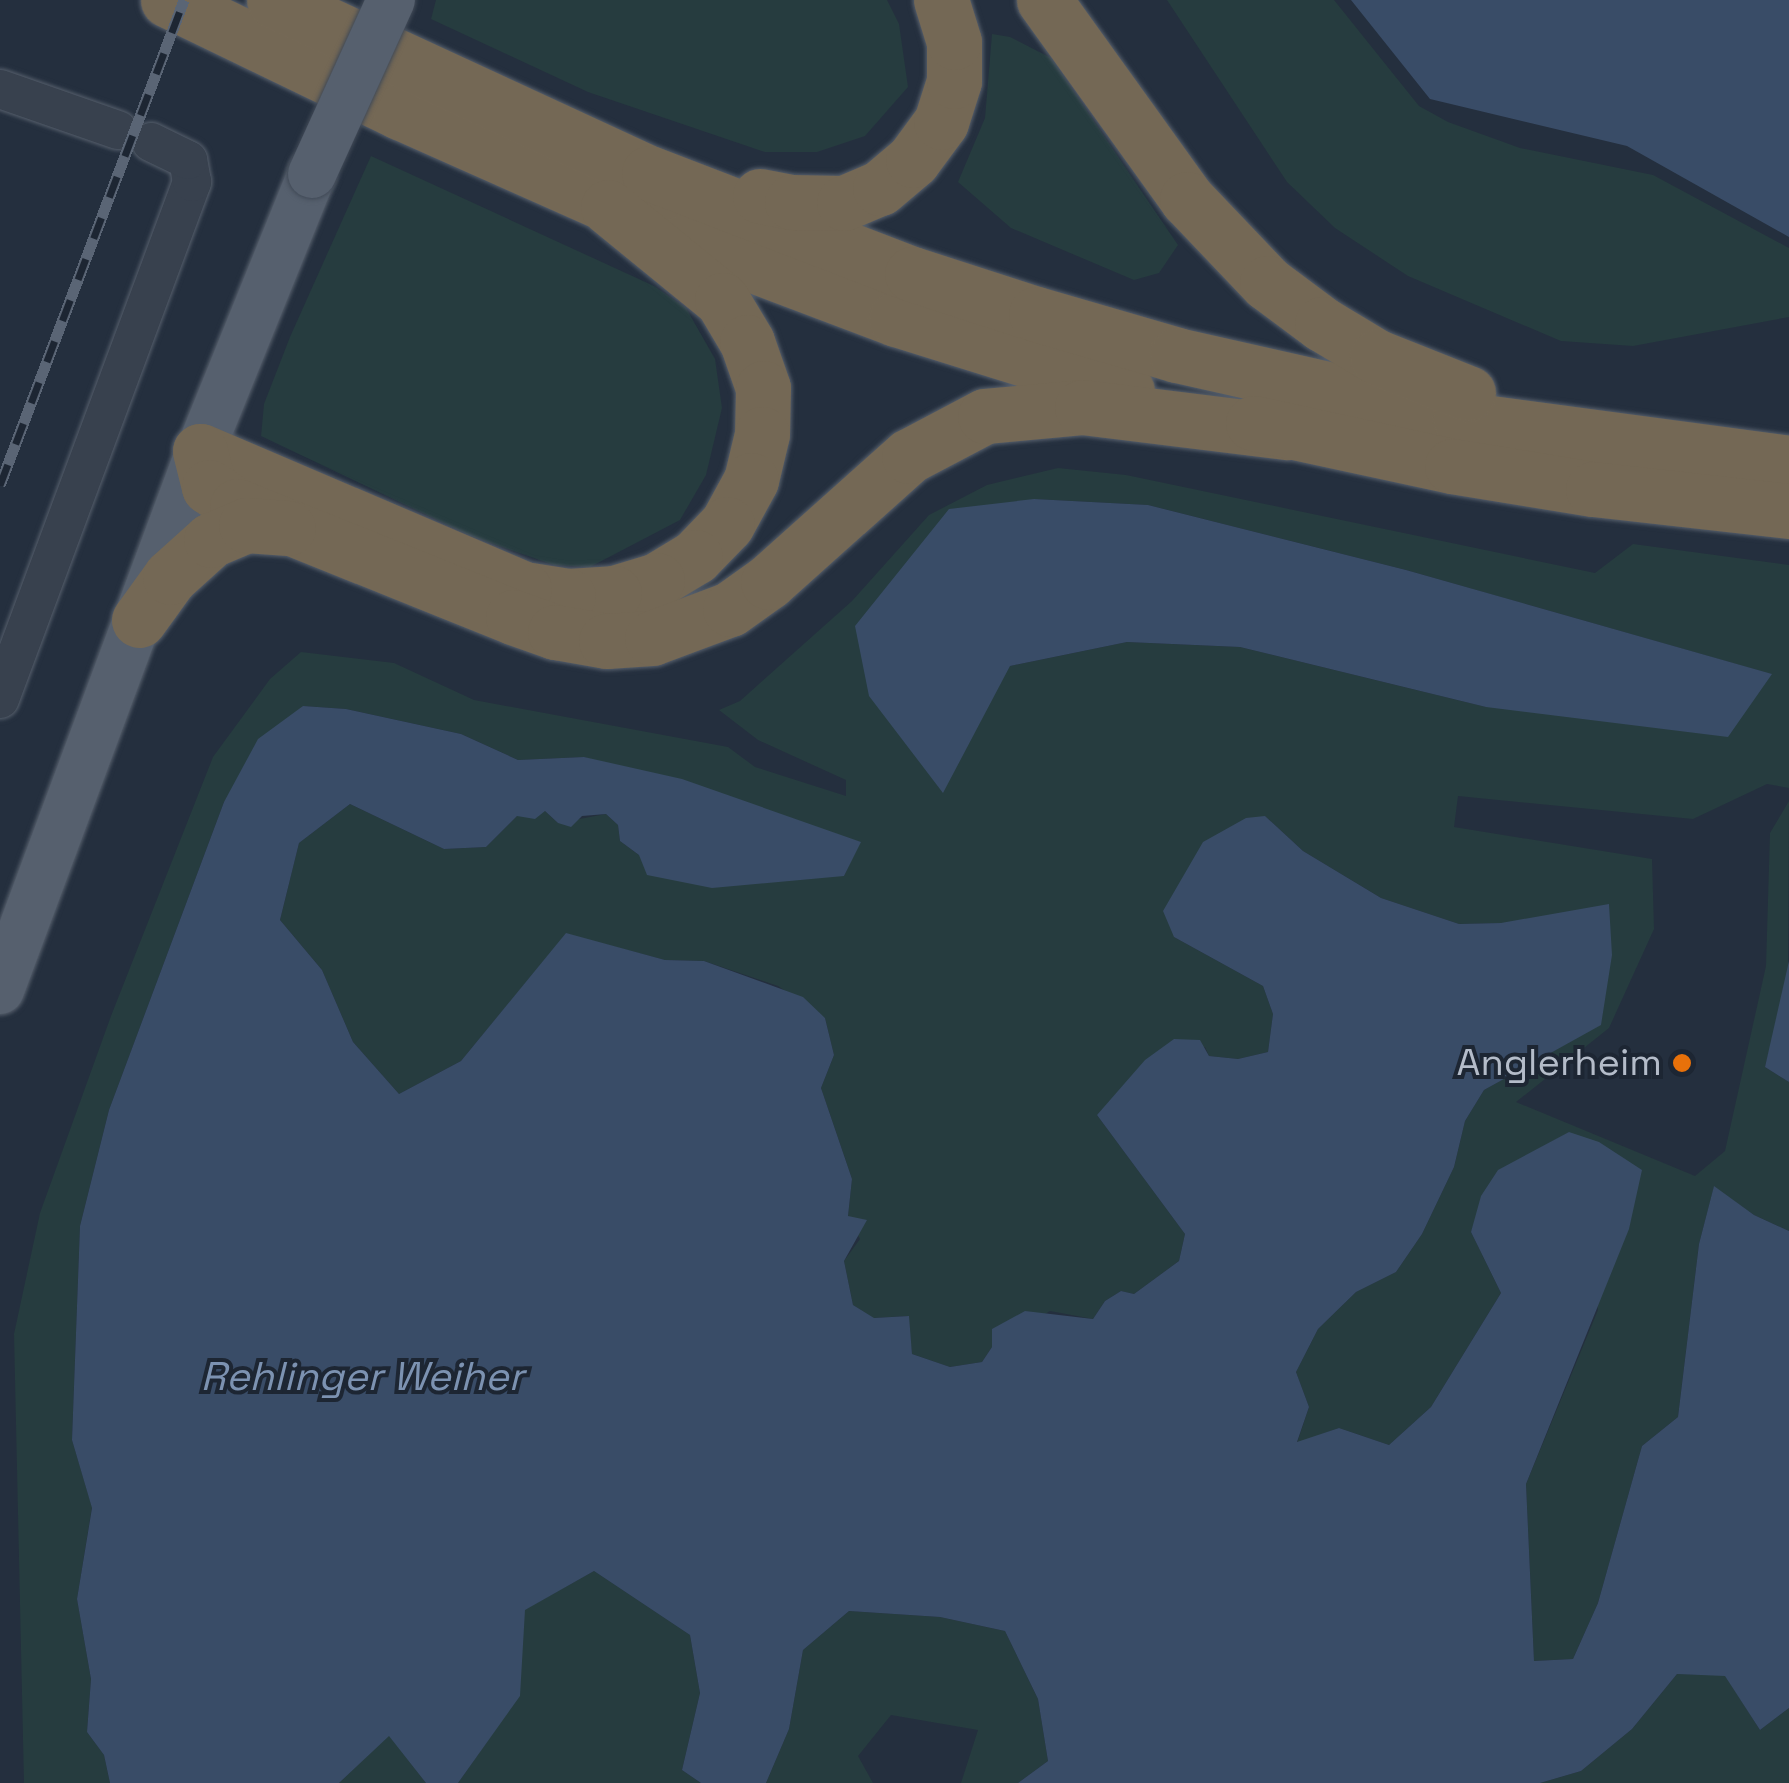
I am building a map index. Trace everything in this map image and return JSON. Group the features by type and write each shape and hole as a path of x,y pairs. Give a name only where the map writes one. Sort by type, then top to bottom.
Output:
{"highway":[{"path":"168,0 284,59 608,207 914,325 1147,396 1287,432"},
{"path":"274,0 649,173 912,274 1177,355 1460,419 1789,463"},
{"path":"649,173 806,203 844,202 880,188 928,144 950,99 954,42 941,0"},
{"path":"1044,0 1187,199 1239,258 1279,293 1377,357 1599,440"},
{"path":"200,451 524,589 568,596 614,593 657,580 695,556 727,524 752,480 762,434 762,388 747,342 722,300 608,207"},
{"path":"200,451 209,487 237,506 555,632 606,641 652,638 730,609 768,582 909,456 985,416 1082,407 1287,432 1575,486 1789,512"},
{"path":"139,620 170,577 211,540 246,525 291,528"}],"main road":[{"path":"0,990 200,451 312,174 391,0"}],"street":[{"path":"0,89 135,136 188,160 192,182 0,699"}],"green space":[{"path":"436,0 887,0 899,24 908,87 865,136 817,152 765,152 588,92 431,19"},
{"path":"1167,0 1334,0 1419,106 1448,122 1520,148 1653,175 1789,248 1789,317 1633,346 1561,341 1408,276 1335,228 1287,182"},
{"path":"992,34 1010,37 1051,58 1178,245 1159,273 1134,280 1011,228 958,182 985,118"},
{"path":"371,156 654,286 686,308 715,359 722,408 706,475 680,520 590,567 554,565 471,536 261,436 264,404 290,337"},
{"path":"1058,468 1126,475 1595,573 1633,544 1789,565 1789,788 1767,784 1693,819 1458,796 1454,827 1652,859 1654,929 1609,1028 1516,1102 1695,1176 1725,1151 1766,966 1770,833 1789,801 1788,975 1765,1067 1789,1082 1789,1231 1754,1215 1714,1187 1699,1244 1678,1417 1642,1446 1598,1603 1573,1659 1534,1661 1526,1484 1598,1310 1570,1132 1498,1171 1471,1232 1501,1293 1431,1407 1389,1445 1339,1428 1297,1443 1309,1407 1296,1372 1318,1329 1356,1292 1396,1272 1422,1234 1454,1167 1465,1121 1484,1090 1601,1024 1501,923 1459,924 1381,898 1303,851 1265,816 1174,937 1263,986 1273,1014 1268,1052 1238,1059 1209,1056 1205,1047 1097,1115 1185,1234 1179,1261 1134,1294 1121,1291 1105,1301 1093,1319 1050,1311 992,1347 982,1362 950,1367 912,1354 908,1316 873,1318 853,1305 844,1261 860,1239 848,1216 852,1179 821,1088 834,1055 825,1018 778,986 704,961 665,960 566,934 461,1061 399,1094 353,1042 322,970 280,920 299,843 350,804 444,849 486,847 517,816 545,811 558,823 606,814 618,825 620,841 639,855 844,876 860,842 584,757 518,760 461,734 346,709 303,706 224,802 109,1110 80,1226 72,1440 92,1507 77,1599 91,1679 87,1732 104,1755 110,1783 24,1783 14,1334 40,1213 111,1016 213,757 270,679 301,652 394,663 474,700 728,747 755,767 846,796 846,780 758,740 719,710 740,701 852,601 929,515 987,485","holes":["1034,499 1148,505 1406,570 1771,674 1486,707 1240,647 1127,642 1010,666"]},
{"path":"594,1571 690,1635 700,1693 682,1770 701,1783 458,1783 519,1696 524,1610"},
{"path":"849,1611 940,1617 1005,1631 1038,1699 1048,1761 1018,1783 961,1783 978,1730 891,1715 858,1756 873,1783 766,1783 789,1729 803,1650"},
{"path":"1677,1674 1725,1675 1760,1730 1789,1708 1789,1783 1540,1783 1581,1771 1632,1729"},
{"path":"389,1735 426,1783 339,1783"}],"water":[{"path":"1351,0 1789,0 1789,237 1627,146 1430,99"},
{"path":"1034,499 1148,505 1406,570 1772,674 1728,737 1486,707 1240,647 1127,642 1010,666 943,793 869,696 855,626 949,509"},
{"name":"Rehlinger Weiher","path":"303,706 346,709 461,734 518,760 584,757 682,779 861,842 844,876 712,888 647,875 639,855 620,841 618,825 606,814 582,816 571,827 558,823 545,811 535,819 517,816 486,847 444,849 350,804 299,843 280,920 322,970 353,1042 399,1094 461,1061 566,933 665,960 704,961 803,997 825,1018 834,1055 821,1088 852,1179 848,1216 867,1220 844,1261 853,1305 874,1318 909,1316 912,1354 950,1367 982,1362 992,1347 992,1329 1025,1311 1093,1319 1105,1301 1121,1291 1134,1294 1179,1261 1185,1234 1097,1115 1145,1060 1174,1039 1200,1040 1209,1056 1238,1059 1268,1052 1273,1014 1263,986 1174,937 1163,911 1203,842 1246,818 1265,816 1303,851 1381,898 1459,924 1501,923 1609,904 1612,955 1601,1025 1484,1090 1465,1121 1454,1167 1422,1234 1396,1272 1356,1292 1318,1329 1296,1372 1309,1407 1297,1442 1339,1428 1389,1445 1431,1407 1501,1293 1471,1232 1481,1196 1498,1170 1569,1132 1599,1142 1642,1170 1629,1229 1526,1484 1534,1661 1573,1659 1598,1603 1642,1446 1678,1417 1699,1244 1714,1186 1754,1215 1789,1231 1789,1708 1760,1730 1725,1676 1677,1674 1632,1729 1581,1771 1540,1783 1018,1783 1048,1761 1038,1699 1005,1631 940,1617 849,1611 803,1650 789,1729 766,1783 701,1783 682,1770 700,1693 690,1635 594,1571 525,1610 520,1696 458,1783 426,1783 389,1736 339,1783 110,1783 104,1755 87,1732 91,1679 77,1599 92,1508 72,1440 80,1226 109,1110 224,802 258,739"},
{"path":"1789,961 1789,1082 1765,1067"}],"railway":[{"path":"0,485 184,0"}],"place":[{"name":"Anglerheim","path":"1682,1063"}]}
